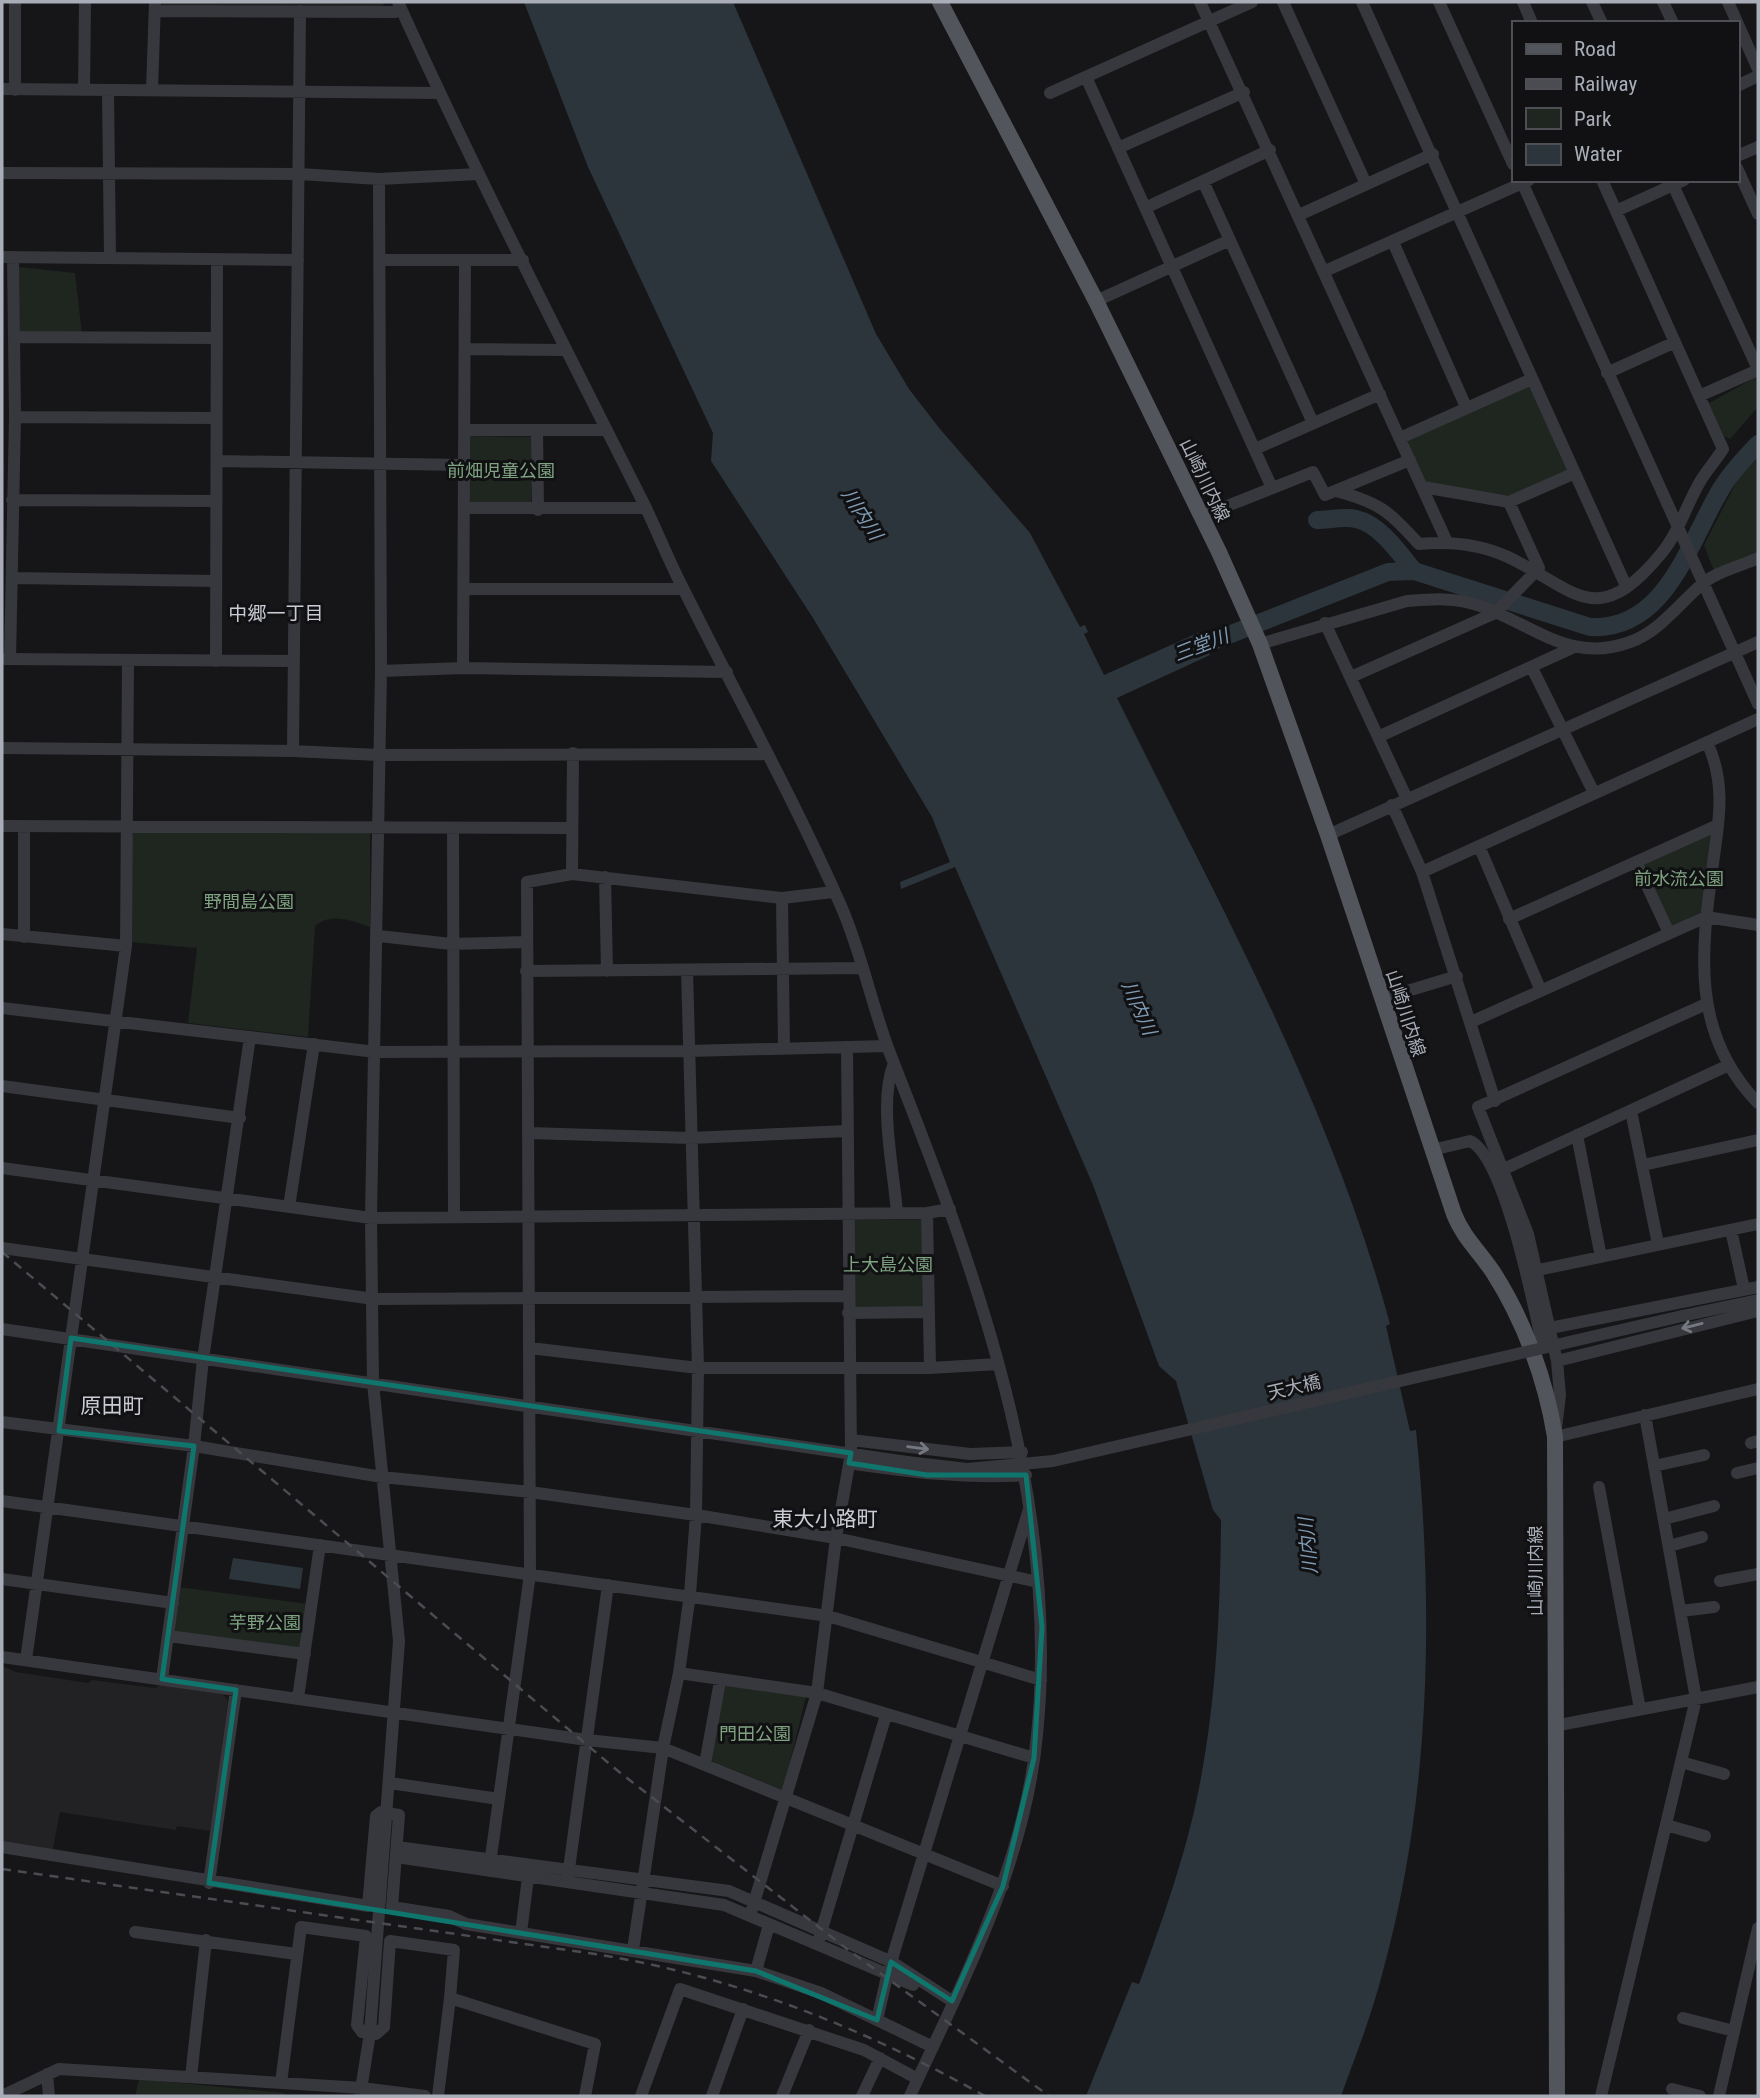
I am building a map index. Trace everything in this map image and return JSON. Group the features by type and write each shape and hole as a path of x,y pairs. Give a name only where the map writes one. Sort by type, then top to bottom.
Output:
{"main road":[{"name":"山崎川内線","path":"940,2 1096,301 1247,614 1328,835 1459,1226 1506,1296 1543,1378 1555,1437 1557,2096"}],"street":[{"path":"15,2 8,90 438,93"},
{"path":"83,90 85,2"},
{"path":"1200,2 1244,92 1447,542"},
{"path":"1050,93 1252,2"},
{"path":"1283,2 1366,184"},
{"path":"1362,2 1626,586"},
{"path":"1439,2 1512,162"},
{"path":"1523,2 1531,21"},
{"path":"1592,2 1601,21"},
{"path":"1663,2 1672,21"},
{"path":"1728,2 1737,21"},
{"path":"152,90 155,6 395,12 399,4"},
{"path":"399,4 438,93 646,508 683,589 768,754 833,892 862,968 887,1046 950,1209 1022,1452 1042,1627 1041,1680 1034,1758 1003,1886 910,2096"},
{"path":"293,751 300,11"},
{"path":"1739,27 1758,69"},
{"path":"1739,85 1758,76"},
{"path":"1086,77 1272,488"},
{"path":"108,90 110,257"},
{"path":"1118,148 1244,92"},
{"path":"1739,155 1758,147"},
{"path":"1145,208 1270,150"},
{"path":"1299,215 1433,154"},
{"path":"1739,172 1758,214"},
{"path":"2,173 299,174 379,179 478,174"},
{"path":"361,2092 370,2033 396,1712 399,1642 373,1383 372,1218 379,936 378,755 381,671 379,179"},
{"path":"1203,181 1313,423"},
{"path":"1325,271 1522,182"},
{"path":"1524,182 1606,373 1758,704"},
{"path":"1336,491 1382,507 1419,544 1447,542 1488,549 1532,575 1582,598 1603,598 1626,586 1651,566 1679,530 1701,480 1723,449 1673,343 1603,182"},
{"path":"1616,211 1678,183 1758,369 1699,396"},
{"path":"1096,301 1230,240"},
{"path":"1393,242 1466,407"},
{"path":"294,661 6,659 13,578 12,499 7,457 15,417 14,337 8,257 298,260"},
{"path":"216,661 217,260"},
{"path":"380,260 523,260"},
{"path":"463,668 466,261"},
{"path":"14,337 217,338"},
{"path":"1606,373 1673,343"},
{"path":"466,349 565,350"},
{"path":"1400,438 1532,379"},
{"path":"1255,449 1380,394"},
{"path":"15,417 216,418"},
{"path":"466,430 606,430"},
{"path":"537,431 538,510"},
{"path":"1202,516 1313,472 1325,495 1410,460"},
{"path":"217,461 463,465"},
{"path":"1423,487 1510,502 1575,472"},
{"path":"12,499 215,501"},
{"path":"1351,677 1498,610 1539,568 1510,502"},
{"path":"465,508 646,508"},
{"path":"1378,737 1572,648 1611,648 1633,641 1658,625 1702,581 1758,558"},
{"path":"13,578 216,581"},
{"path":"465,589 683,589"},
{"path":"1260,644 1407,601 1432,598 1455,599 1498,610 1572,648"},
{"path":"1325,623 1407,799"},
{"path":"1328,835 1758,642"},
{"path":"26,1660 126,946 128,661"},
{"path":"381,671 463,668 727,673"},
{"path":"1532,668 1594,793"},
{"path":"1422,872 1758,719"},
{"path":"1707,742 1720,790 1702,961 1706,1004 1729,1065 1755,1094"},
{"path":"2,748 293,751 378,755 768,754"},
{"path":"572,874 573,753"},
{"path":"1392,805 1422,872 1495,1101"},
{"path":"2,825 571,828"},
{"path":"1509,919 1718,825"},
{"path":"24,826 24,937"},
{"path":"453,829 451,944 454,1217"},
{"path":"1479,846 1541,991"},
{"path":"1636,862 1669,933"},
{"path":"491,1865 530,1574 527,1406 530,1348 525,942 527,882 572,874 782,898 833,892"},
{"path":"606,877 607,971"},
{"path":"782,898 784,1048"},
{"path":"1471,1023 1706,917 1758,925"},
{"path":"2,934 126,946"},
{"path":"379,936 451,944 525,942"},
{"path":"526,971 783,971 862,968"},
{"path":"633,1950 663,1748 679,1673 690,1594 696,1515 698,1368 687,970"},
{"path":"1381,999 1457,976"},
{"path":"1706,1004 1478,1107 1504,1169 1538,1270 1557,1362 1560,1395 1555,1437 1758,1389"},
{"path":"2,1008 376,1052 689,1051 887,1046"},
{"path":"162,1679 194,1446 203,1359 250,1037"},
{"path":"289,1207 314,1044"},
{"path":"750,1916 817,1693 835,1538 850,1452 847,1047"},
{"path":"894,1063 889,1077 889,1119 897,1213"},
{"path":"1504,1169 1729,1065"},
{"path":"2,1086 240,1118"},
{"path":"1631,1111 1658,1244"},
{"path":"528,1133 691,1138 847,1131"},
{"path":"1577,1135 1601,1256"},
{"path":"1643,1164 1758,1140"},
{"path":"1432,1150 1470,1141 1481,1148 1489,1160 1518,1240 1543,1348"},
{"path":"2,1168 372,1218 529,1215 694,1217 928,1213 950,1209"},
{"path":"928,1213 930,1368"},
{"path":"1538,1270 1758,1224"},
{"path":"1731,1230 1744,1289"},
{"path":"2,1248 374,1299 848,1296"},
{"path":"1550,1328 1758,1287"},
{"name":"天大橋","path":"850,1452 967,1469 1054,1461 1758,1300"},
{"path":"1557,1362 1758,1311"},
{"path":"848,1313 929,1312"},
{"path":"2,1329 850,1452 1022,1452"},
{"path":"530,1348 698,1368 930,1368 998,1364"},
{"path":"1601,2096 1696,1699 1645,1415"},
{"path":"2,1422 194,1446 382,1477 530,1492 696,1515 835,1538 1009,1573 1038,1582"},
{"path":"850,1452 927,1475 979,1478 1026,1475"},
{"path":"1654,1466 1704,1455"},
{"path":"1737,1473 1758,1468"},
{"path":"1599,1488 1640,1709"},
{"path":"2,1501 690,1594 828,1616 1041,1680"},
{"path":"877,2020 890,1967 1030,1505"},
{"path":"1664,1519 1714,1506"},
{"path":"1669,1546 1702,1538"},
{"path":"298,1698 320,1545"},
{"path":"1720,1581 1758,1574"},
{"path":"2,1578 173,1603"},
{"path":"567,1883 608,1585"},
{"path":"1681,1611 1714,1606"},
{"path":"168,1636 305,1654"},
{"path":"2,1657 587,1740 663,1748 925,1852 1003,1886"},
{"path":"679,1673 817,1693 1034,1758"},
{"path":"705,1764 720,1681"},
{"path":"1555,1726 1758,1687"},
{"path":"209,1883 236,1690"},
{"path":"817,1946 886,1714"},
{"path":"1681,1762 1724,1774"},
{"path":"390,1783 499,1799"},
{"path":"2,1847 209,1883 368,1906 376,1816 388,1812 399,1815 391,1907 449,1916 466,1924 757,1971 821,1993 933,2047"},
{"path":"1666,1825 1705,1836"},
{"path":"396,1852 491,1865 569,1869 729,1891 820,1931 890,1967 936,1997 953,2001"},
{"path":"491,1865 528,1877 724,1905 817,1946 890,1967"},
{"path":"521,1933 528,1877"},
{"path":"757,1971 769,1925"},
{"path":"281,2083 301,1927 366,1936 357,2025 362,2032 376,2034 384,2026 390,1941 454,1950 438,2096"},
{"path":"1719,2096 1758,1928"},
{"path":"135,1932 296,1954"},
{"path":"191,2077 206,1940"},
{"path":"641,2096 680,1989 809,2030 880,2058 918,2079"},
{"path":"450,1998 595,2044 585,2096"},
{"path":"712,2096 743,2009"},
{"path":"1683,2018 1734,2031"},
{"path":"782,2096 809,2030"},
{"path":"862,2096 880,2058"},
{"path":"2,2096 59,2069 281,2083 425,2096"},
{"path":"47,2074 49,2096"},
{"path":"1672,2089 1700,2096"}],"highlighted area":[{"path":"71,1338 851,1453 849,1463 927,1475 1026,1475 1042,1627 1034,1758 1003,1886 952,2001 891,1962 877,2020 756,1971 209,1883 236,1690 162,1679 194,1446 59,1431"}],"shaded area":[{"path":"160,2 386,3 382,6 163,6"},
{"path":"2,1666 16,1672 88,1683 92,1680 155,1688 160,1685 223,1694 228,1701 211,1831 177,1826 176,1830 60,1812 52,1853 2,1845"}],"green space":[{"path":"19,267 75,273 82,334 20,332"},
{"path":"1758,376 1758,407 1730,439 1724,436 1709,403"},
{"path":"1528,385 1532,386 1569,468 1566,473 1513,496 1423,481 1406,440"},
{"name":"前畑児童公園","path":"470,436 533,437 531,505 469,503"},
{"path":"1758,458 1758,551 1714,571 1704,545 1741,473"},
{"name":"野間島公園","path":"134,830 370,832 370,927 349,920 335,919 328,919 315,926 308,1037 188,1023 197,948 130,942 131,833"},
{"name":"前水流公園","path":"1709,833 1714,837 1703,911 1675,926 1668,925 1643,866 1645,862"},
{"name":"上大島公園","path":"854,1220 922,1220 924,1309 853,1310"},
{"name":"芋野公園","path":"178,1587 308,1604 302,1647 298,1651 176,1634 173,1630"},
{"name":"門田公園","path":"722,1685 806,1697 783,1790 709,1760"},
{"path":"139,2079 284,2093 283,2096 135,2096"}],"water":[{"name":"川内川","path":"524,2 733,2 876,334 909,389 1030,533 1080,627 1085,625 1088,632 1084,634 1104,675 1200,632 1210,655 1117,698 1269,1005 1337,1162 1390,1324 1386,1326 1410,1431 1416,1430 1422,1497 1426,1634 1419,1770 1399,1905 1374,2003 1341,2096 1086,2096 1132,1982 1139,1984 1176,1878 1196,1803 1214,1683 1221,1520 1213,1510 1176,1381 1159,1366 1093,1185 955,867 901,889 900,882 950,862 932,817 813,618 711,461 713,433 588,167"},
{"path":"233,1558 303,1568 300,1589 229,1579"}],"waterway":[{"name":"三堂川","path":"1183,653 1388,572 1414,571 1590,627 1616,624 1638,615 1656,599 1672,579 1725,483 1758,444"},
{"name":"三堂川","path":"1317,520 1347,518 1365,522 1389,540 1414,571"}],"railway":[{"path":"2,1252 618,1771 847,1949 1049,2096"},
{"path":"2,1869 595,1954 647,1964 747,1991 845,2027 985,2096"}],"district":[{"name":"中郷一丁目","path":"276,613"},
{"name":"原田町","path":"112,1406"},
{"name":"東大小路町","path":"825,1519"}]}
